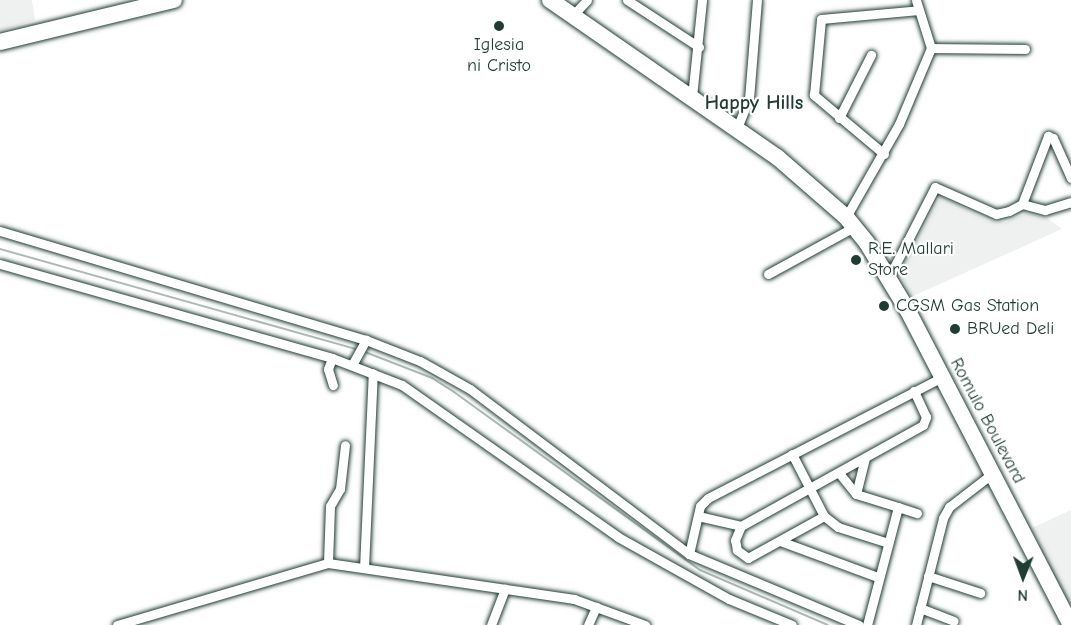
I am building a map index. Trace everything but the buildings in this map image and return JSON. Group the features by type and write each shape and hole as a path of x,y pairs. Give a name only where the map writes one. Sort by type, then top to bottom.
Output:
{"highway":[{"path":"0,42 174,0"},
{"name":"Romulo Boulevard","path":"550,0 574,14 737,128 813,184 850,222 889,277 1071,625"}],"street":[{"path":"574,14 586,0"},
{"path":"627,0 699,46"},
{"path":"692,97 702,0"},
{"path":"737,128 749,99 756,0"},
{"path":"768,274 850,222 884,154 931,48 916,0"},
{"path":"884,154 814,95 821,19 919,10"},
{"path":"931,48 1025,49"},
{"path":"839,118 871,55"},
{"path":"1022,204 1047,136 1053,138 1071,178"},
{"path":"889,277 932,189 939,187 996,214 1022,204 1044,210 1071,202"},
{"path":"0,231 366,340 420,361 470,389 689,554 859,625"},
{"path":"0,264 332,358 402,385 618,537 729,599 792,625"},
{"path":"352,365 366,340"},
{"path":"332,358 328,369 333,385"},
{"path":"364,568 373,373"},
{"path":"689,554 700,506 708,498 942,377"},
{"path":"824,516 748,558 741,556 735,540 741,526 924,425 926,417 914,391"},
{"path":"328,563 330,506 340,489 345,445"},
{"path":"792,454 824,516 838,527 888,543"},
{"path":"856,494 865,458"},
{"path":"839,472 856,494 917,513"},
{"path":"916,625 939,528 949,507 993,473"},
{"path":"867,625 898,507"},
{"path":"698,516 741,526"},
{"path":"780,541 878,577"},
{"path":"117,625 328,563 574,599 645,625"},
{"path":"928,576 980,593"},
{"path":"490,625 505,589"},
{"path":"588,625 596,607"},
{"path":"920,608 954,621"}],"shaded area":[{"path":"0,0 32,0 35,20 0,31"},
{"path":"941,196 989,221 1005,222 1027,213 1047,218 1062,229 911,297 899,272"},
{"path":"1071,510 1071,612 1032,528"}],"waterway":[{"path":"0,249 356,349"},
{"path":"365,352 432,378 454,392 700,570 828,625"}],"place":[{"name":"Iglesia ni Cristo","path":"499,26"},
{"name":"R.E. Mallari Store","path":"856,260"},
{"name":"CGSM Gas Station","path":"884,306"},
{"name":"BRUed Deli","path":"955,329"}],"district":[{"name":"Happy Hills","path":"754,102"}]}
